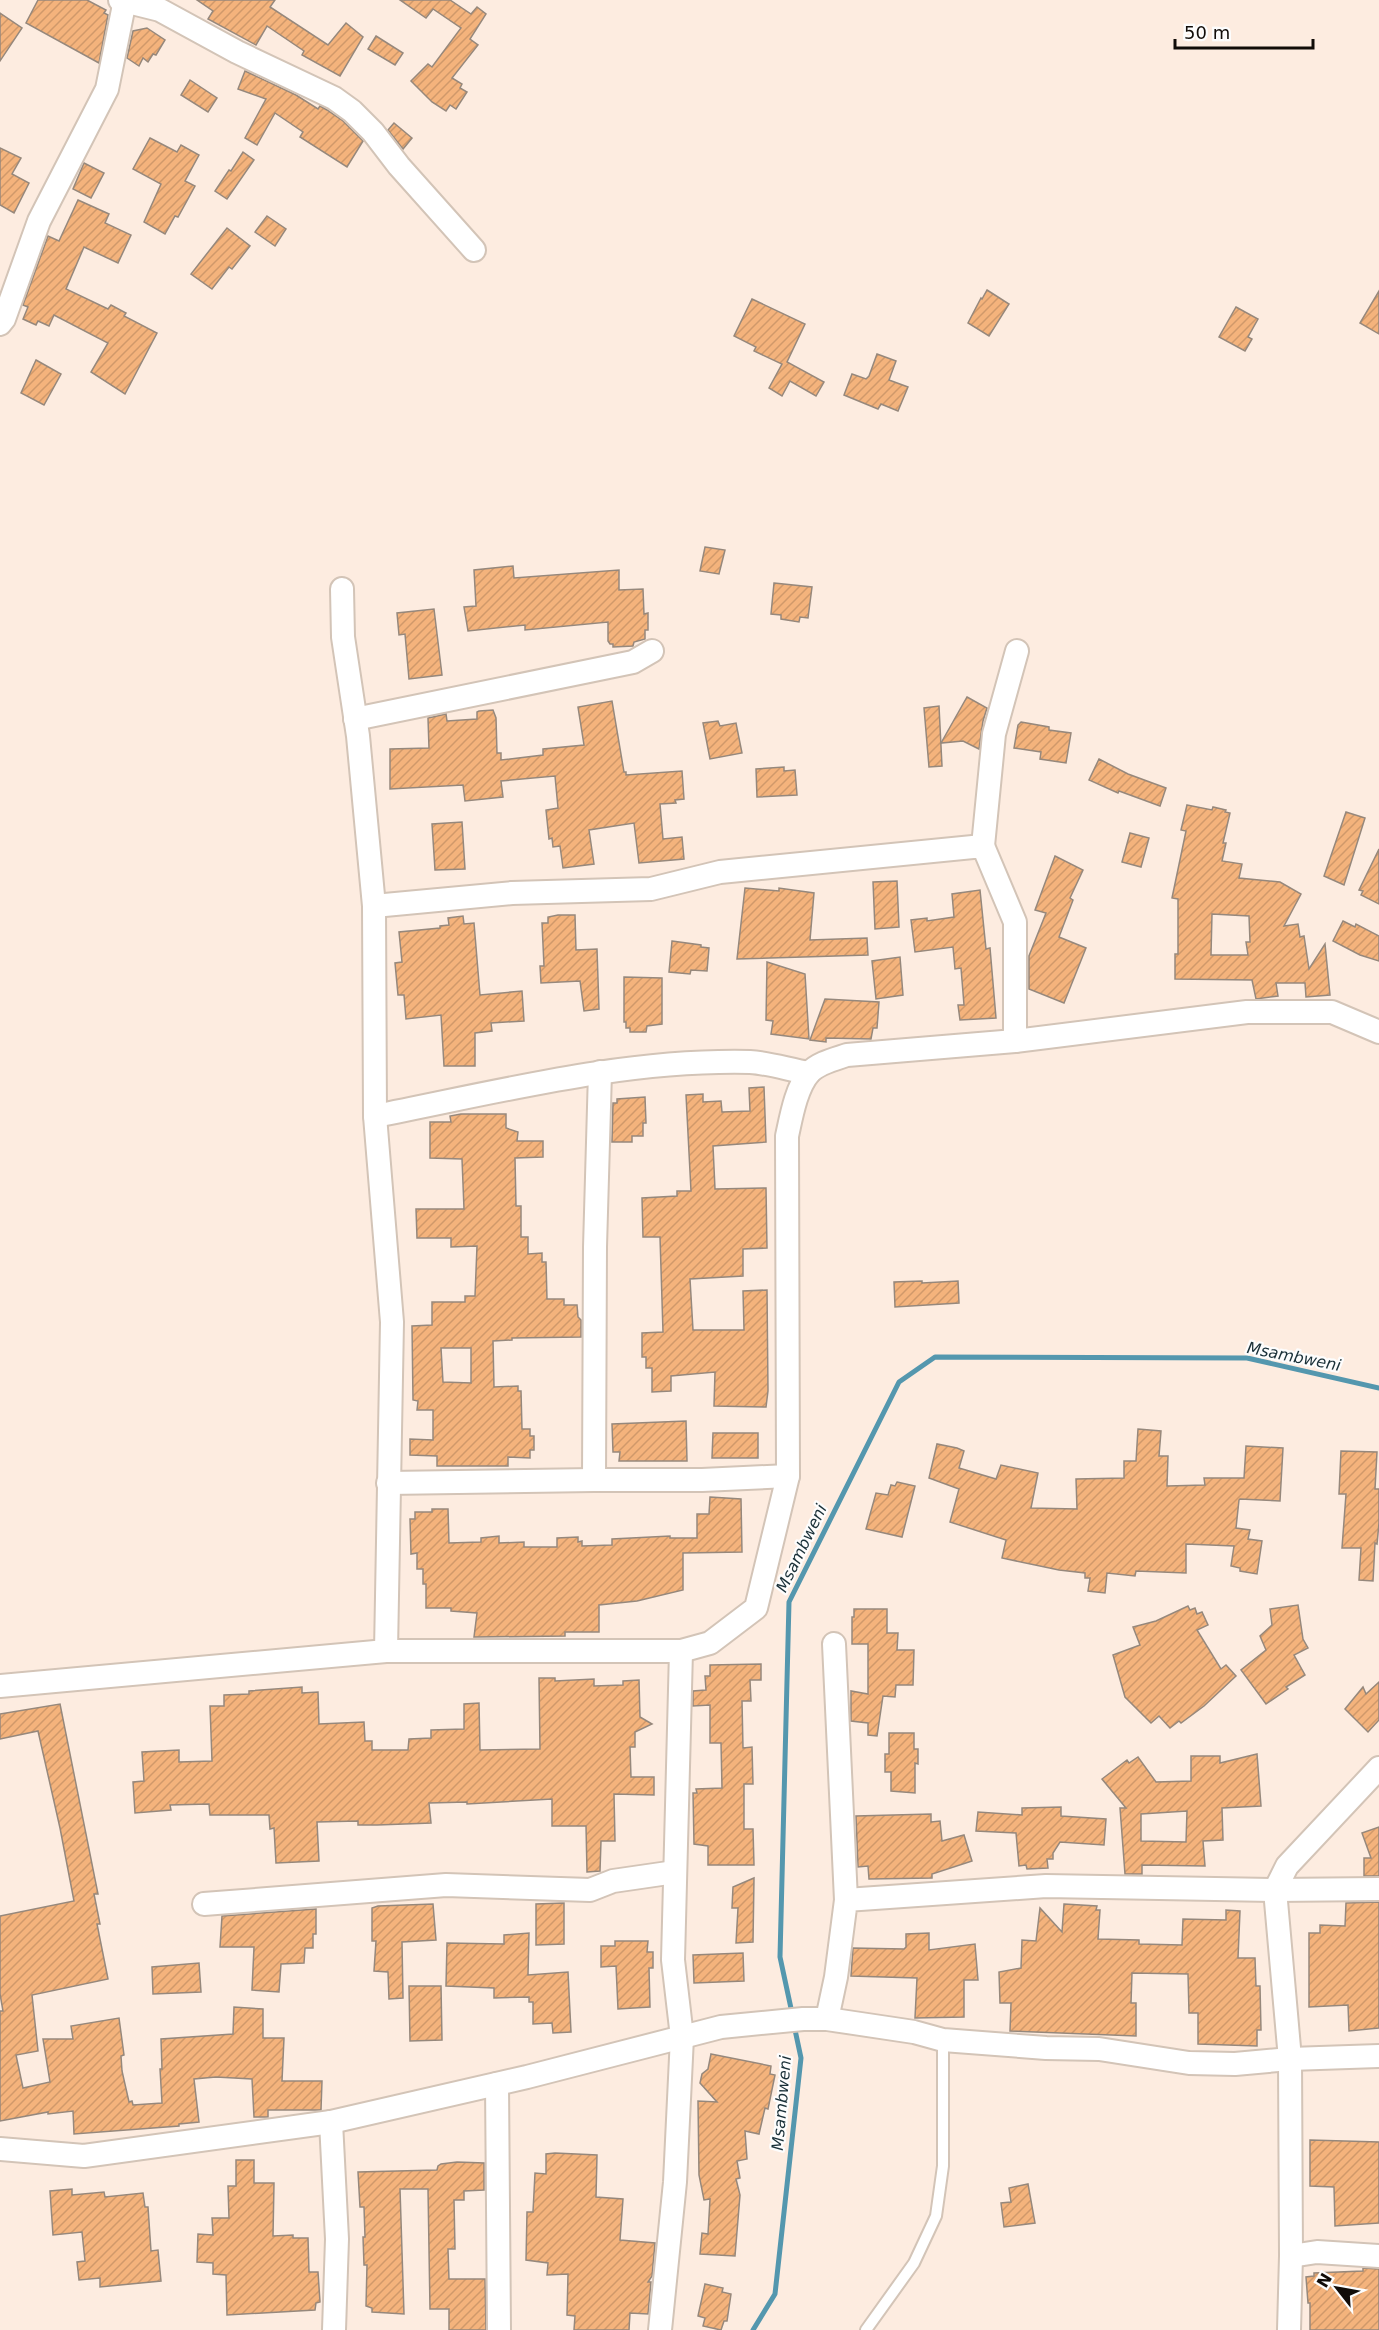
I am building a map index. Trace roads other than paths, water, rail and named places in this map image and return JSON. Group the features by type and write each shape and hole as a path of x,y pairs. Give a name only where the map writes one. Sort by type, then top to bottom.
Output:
{"street":[{"path":"0,324 4,319 39,221 107,89 123,1 164,5 237,52 334,98 352,111 373,132 399,166 474,250"},
{"path":"342,589 343,637 355,719 374,906 375,1116 392,1322 386,1651"},
{"path":"355,719 633,662 652,651"},
{"path":"1015,1041 1015,922 983,846 994,734 1017,651"},
{"path":"374,906 512,893 651,890 720,872 983,846"},
{"path":"0,1686 386,1651 681,1651 710,1643 756,1608 788,1476 787,1136 796,1101 809,1073 825,1062 847,1055 1015,1041 1247,1012 1332,1012 1379,1032"},
{"path":"375,1116 600,1072 753,1062 809,1073"},
{"path":"594,1480 595,1246 600,1072"},
{"path":"388,1483 702,1480 788,1476"},
{"path":"827,2019 836,1977 846,1900 834,1644"},
{"path":"660,2330 675,2182 682,2037 673,1960 681,1651"},
{"path":"1289,2330 1290,2059 1275,1890 1287,1866 1379,1768"},
{"path":"204,1904 446,1885 590,1890 613,1881 675,1872"},
{"path":"846,1900 1046,1886 1275,1890 1379,1889"},
{"path":"0,2149 84,2156 331,2122 497,2084 721,2027 803,2019 827,2019 914,2032 943,2040 1046,2048 1099,2049 1189,2063 1235,2064 1290,2059 1379,2056"},
{"path":"497,2084 499,2330"},
{"path":"331,2122 337,2239 334,2330"},
{"path":"1291,2256 1317,2252 1379,2256"}],"lane":[{"path":"866,2330 914,2263 936,2216 943,2166 943,2040"}],"waterway":[{"name":"Msambweni","path":"792,2013 780,1957 789,1602 899,1382 935,1357 1247,1358 1379,1388"},
{"name":"Msambweni","path":"753,2330 775,2294 801,2058 794,2025"}]}
